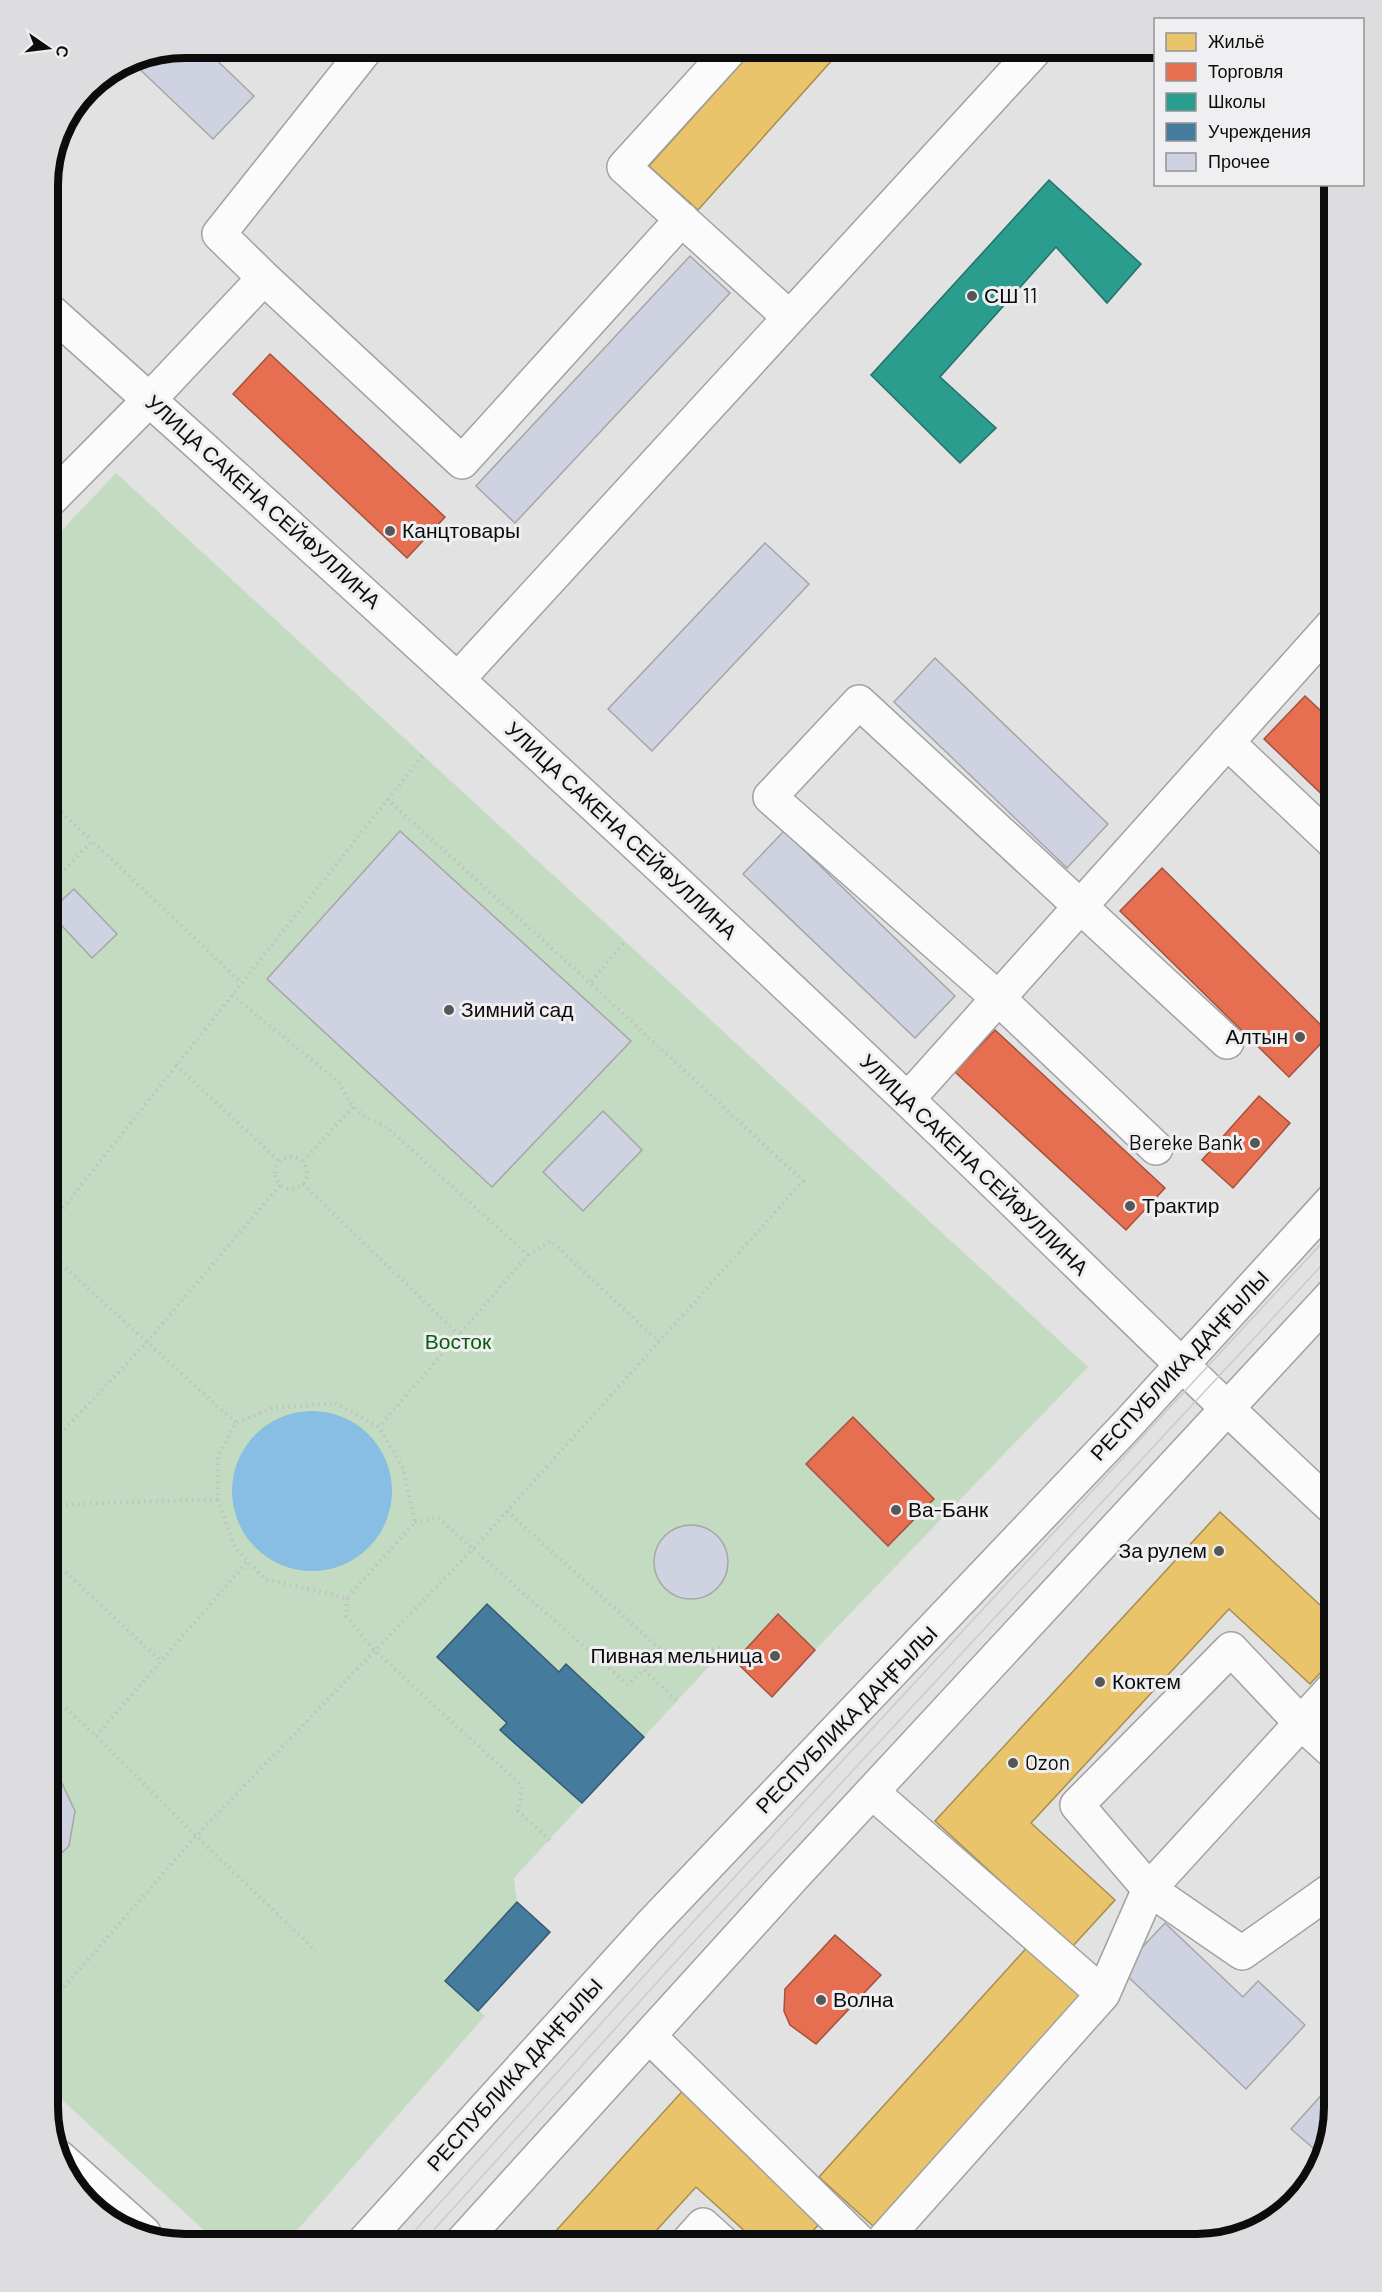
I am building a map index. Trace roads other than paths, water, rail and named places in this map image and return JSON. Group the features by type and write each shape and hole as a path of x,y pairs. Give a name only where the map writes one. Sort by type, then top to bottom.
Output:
{"street":[{"path":"358,59 219,234 462,462 682,219"},
{"path":"722,59 624,167 789,317"},
{"path":"458,679 1027,59"},
{"path":"59,491 264,278"},
{"name":"УЛИЦА САКЕНА СЕЙФУЛЛИНА","path":"59,319 458,679 908,1099 1227,1410"},
{"path":"908,1099 1324,634"},
{"path":"1156,1148 998,998 770,796 859,702 1227,1042"},
{"path":"1227,742 1324,834"},
{"name":"РЕСПУБЛИКА ДАҢҒЫЛЫ","path":"372,2233 648,1928 966,1596 1324,1209"},
{"path":"470,2233 872,1792 1324,1304"},
{"path":"1227,1410 1324,1500"},
{"path":"1324,1744 1301,1723 1232,1649 1077,1805 1149,1889 1242,1953 1324,1895"},
{"path":"889,2234 1103,1994 1149,1889 1324,1698"},
{"path":"872,1792 1103,1994"},
{"path":"649,2036 843,2234"},
{"path":"78,2173 130,2221"},
{"path":"695,2234 703,2225 712,2234"}],"water":[{"path":"312,1411 343,1417 369,1434 386,1460 392,1491 386,1522 369,1548 343,1565 312,1571 281,1565 255,1548 238,1522 232,1491 238,1460 255,1434 281,1417"}],"tram line":[{"path":"413,2233 668,1949 1324,1241"},
{"path":"431,2233 679,1958 1324,1263"}],"place":[{"name":"СШ 11","path":"972,296"},
{"name":"Канцтовары","path":"390,531"},
{"name":"Зимний сад","path":"449,1010"},
{"name":"Алтын","path":"1300,1037"},
{"name":"Bereke Bank","path":"1255,1143"},
{"name":"Трактир","path":"1130,1206"},
{"name":"Ва-Банк","path":"896,1510"},
{"name":"За рулем","path":"1219,1551"},
{"name":"Пивная мельница","path":"775,1656"},
{"name":"Коктем","path":"1100,1682"},
{"name":"Ozon","path":"1013,1763"},
{"name":"Волна","path":"821,2000"}],"park label":[{"name":"Восток","path":"458,1342"}]}
